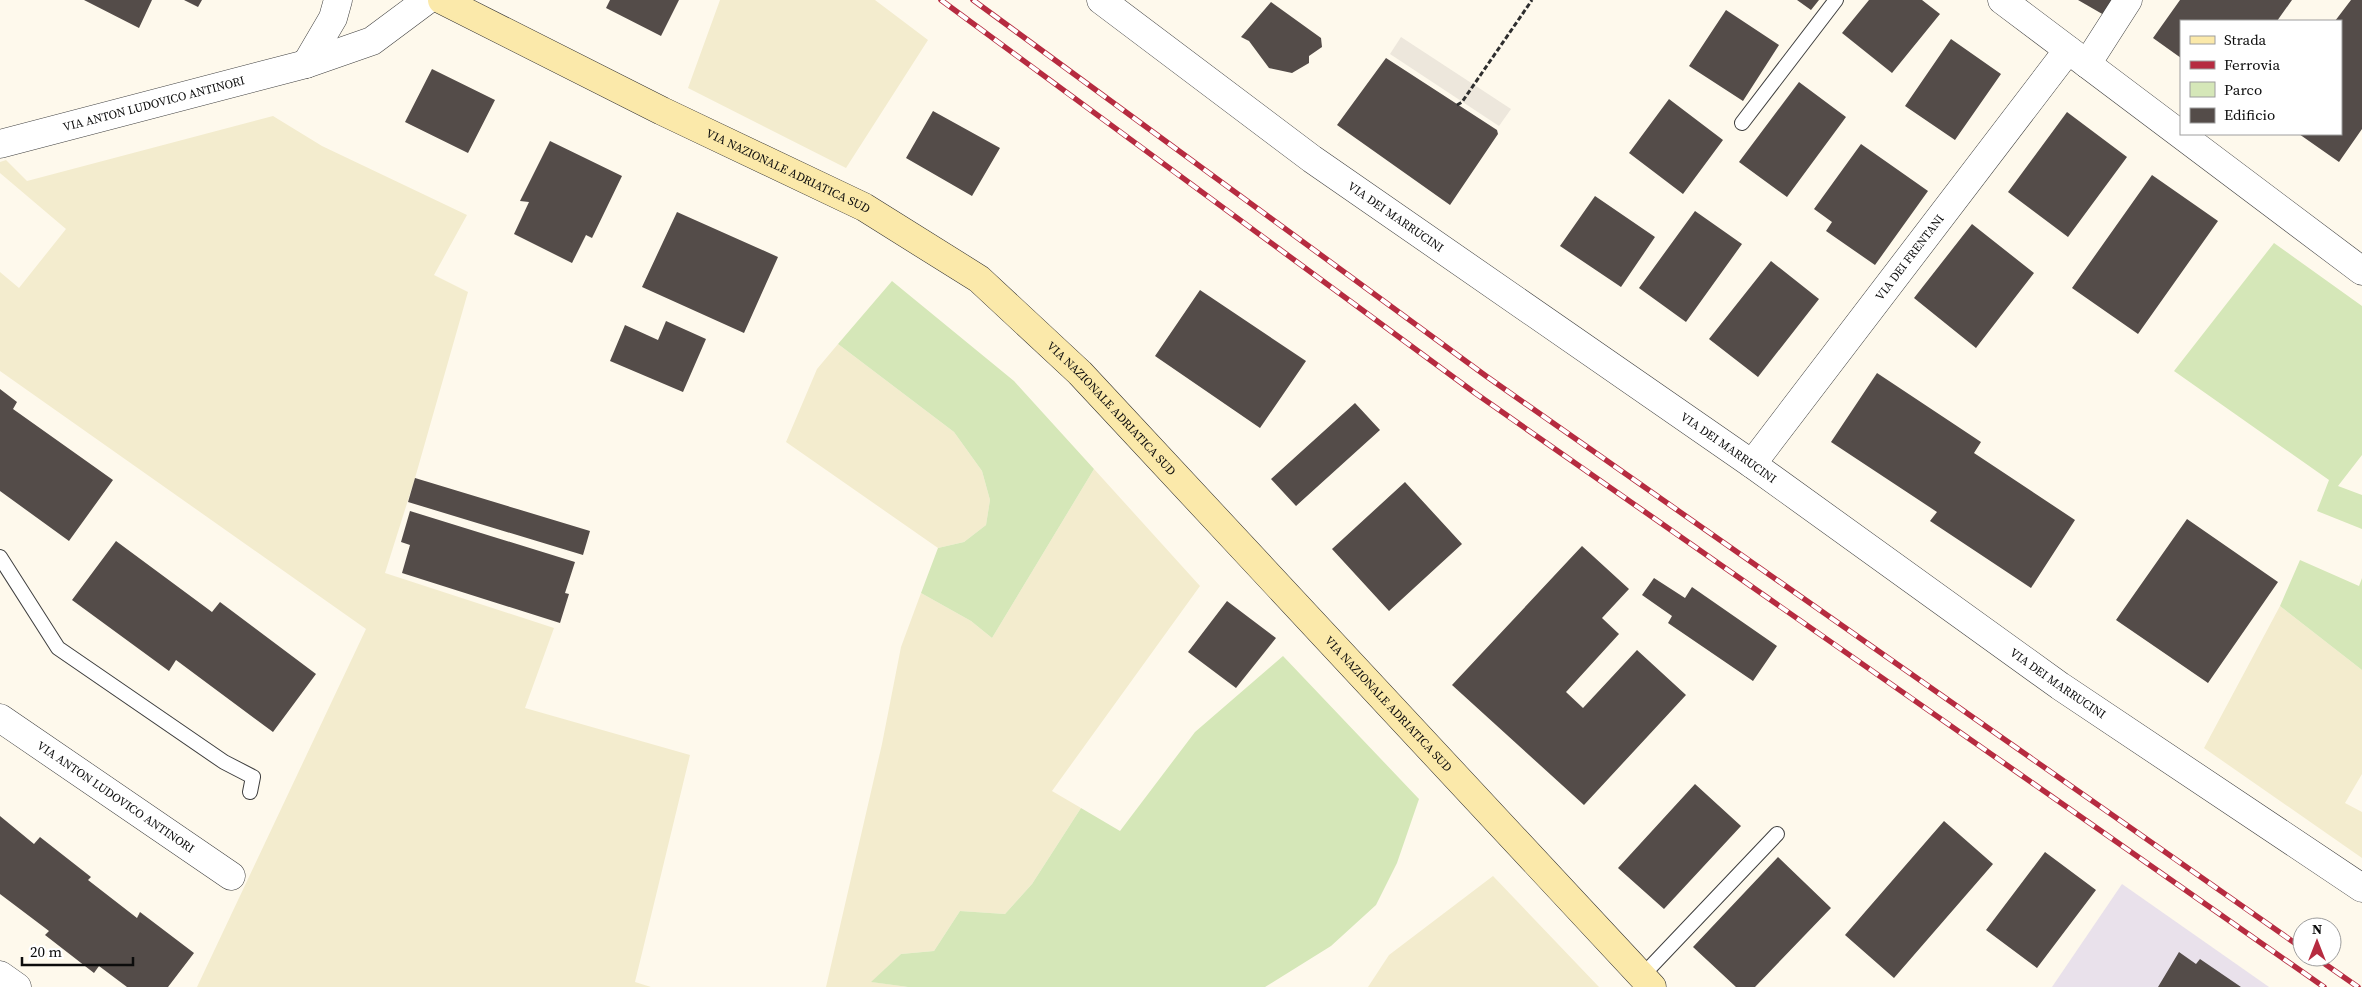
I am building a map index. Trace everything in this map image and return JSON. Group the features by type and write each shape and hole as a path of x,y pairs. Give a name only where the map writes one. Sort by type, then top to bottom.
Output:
{"main road":[{"name":"VIA NAZIONALE ADRIATICA SUD","path":"442,0 662,111 864,207 979,279 1080,373 1646,982"}],"street":[{"path":"306,64 333,18 338,0"},
{"name":"VIA ANTON LUDOVICO ANTINORI","path":"0,144 306,64 372,41 427,0"},
{"name":"VIA DEI MARRUCINI","path":"1101,0 1312,159 1752,464 2060,686 2362,888"},
{"path":"2002,0 2180,134"},
{"name":"VIA DEI FRENTANI","path":"1752,464 2077,57 2128,0"},
{"path":"2181,135 2362,270"},
{"name":"VIA ANTON LUDOVICO ANTINORI","path":"0,718 231,876"},
{"path":"0,975 17,987"}],"lane":[{"path":"1742,123 1836,0"},
{"path":"0,557 58,648 224,762 253,777 250,792"},
{"path":"1646,982 1777,834"}],"path":[{"path":"1458,105 1462,102 1532,0"}],"shaded area":[{"path":"720,0 875,0 928,40 846,168 688,88"},
{"path":"1401,37 1511,109 1499,126 1390,54"},
{"path":"273,116 322,146 467,215 434,275 468,292 415,478 385,573 554,628 525,708 690,755 635,982 651,987 197,987 366,629 0,371 0,272 19,288 66,229 0,173 0,162 6,160 27,181"},
{"path":"838,344 954,432 982,471 990,500 986,525 964,542 938,548 786,442 817,369"},
{"path":"1094,469 1200,586 1052,791 1081,808 1032,884 1005,914 960,911 934,951 901,954 872,982 908,987 826,987 882,744 901,647 921,593 971,621 992,638"},
{"path":"2280,606 2362,670 2362,774 2345,803 2362,812 2362,858 2204,748"},
{"path":"1493,876 1599,987 1368,987 1389,955"},
{"path":"2122,884 2269,987 2052,987"}],"green space":[{"path":"2274,243 2362,306 2362,455 2338,486 2362,495 2362,529 2317,511 2329,480 2174,371"},
{"path":"892,281 1014,381 1094,469 992,638 971,621 921,593 938,548 964,542 986,525 990,500 982,471 954,432 838,344"},
{"path":"2300,560 2359,586 2362,578 2362,670 2280,606"},
{"path":"1283,656 1419,799 1397,863 1376,905 1331,946 1265,987 908,987 871,982 901,954 934,951 960,911 1005,914 1032,884 1081,808 1120,831 1195,732"}],"building":[{"path":"84,0 152,0 139,28"},
{"path":"184,0 202,0 198,7"},
{"path":"610,0 679,0 661,36 606,8"},
{"path":"1797,0 1819,0 1811,10"},
{"path":"1869,0 1922,0 1940,14 1892,73 1842,33"},
{"path":"2078,0 2112,0 2104,15"},
{"path":"2180,0 2292,0 2278,20 2180,20 2180,57 2153,38"},
{"path":"2351,0 2362,0 2362,129 2339,162 2300,135 2342,135 2342,20 2336,20"},
{"path":"1271,2 1321,38 1322,47 1309,56 1309,63 1292,73 1269,68 1249,41 1241,37"},
{"path":"1726,10 1779,45 1743,101 1689,66"},
{"path":"1951,39 2001,74 1955,140 1905,106"},
{"path":"1386,58 1497,130 1498,134 1450,205 1337,125"},
{"path":"432,69 495,100 468,153 405,122"},
{"path":"1799,82 1846,117 1787,197 1739,162"},
{"path":"1669,99 1723,140 1683,194 1629,153"},
{"path":"933,111 1000,148 972,196 906,158"},
{"path":"2067,112 2127,157 2068,237 2008,192"},
{"path":"550,141 622,176 592,238 586,235 572,263 514,234 529,202 520,201"},
{"path":"1861,144 1928,191 1875,265 1826,231 1832,222 1814,209"},
{"path":"2152,175 2218,221 2138,334 2072,288"},
{"path":"1595,196 1655,237 1621,287 1560,246"},
{"path":"1695,211 1742,244 1686,322 1639,288"},
{"path":"677,212 778,257 744,333 642,287"},
{"path":"1972,224 2034,273 1976,348 1914,298"},
{"path":"1771,261 1819,299 1758,377 1709,339"},
{"path":"1200,290 1306,361 1260,428 1155,356"},
{"path":"666,321 706,339 683,392 610,361 625,325 658,340"},
{"path":"1877,373 1981,442 1974,453 2075,520 2031,588 1930,521 1937,512 1831,442"},
{"path":"0,389 17,402 13,409 113,480 69,541 0,491"},
{"path":"1355,403 1380,430 1296,506 1271,479"},
{"path":"415,478 590,531 583,555 408,502"},
{"path":"1405,482 1462,544 1389,611 1332,549"},
{"path":"410,511 575,562 565,593 569,594 560,623 402,573 410,545 401,542"},
{"path":"2187,519 2278,582 2208,683 2116,620"},
{"path":"116,541 212,612 220,602 316,674 273,732 176,660 169,671 72,600"},
{"path":"1582,546 1629,589 1602,618 1619,634 1566,692 1583,708 1637,650 1686,695 1584,805 1452,685"},
{"path":"1654,578 1685,598 1692,587 1777,646 1753,681 1668,623 1672,616 1642,595"},
{"path":"1227,601 1276,638 1236,688 1188,652"},
{"path":"1695,784 1741,826 1664,909 1618,868"},
{"path":"0,816 34,844 40,837 91,877 88,880 137,918 140,912 194,953 168,987 127,987 99,966 94,973 45,935 49,931 0,894"},
{"path":"1944,821 1993,864 1894,978 1845,935"},
{"path":"2045,852 2096,890 2037,968 1986,930"},
{"path":"1778,857 1831,908 1755,987 1736,987 1693,947"},
{"path":"2179,952 2196,964 2200,959 2241,987 2158,987"}],"railway":[{"path":"941,0 1475,393 2324,987"},
{"path":"973,0 1486,376 2292,941"},
{"path":"2329,967 2358,987"}]}
